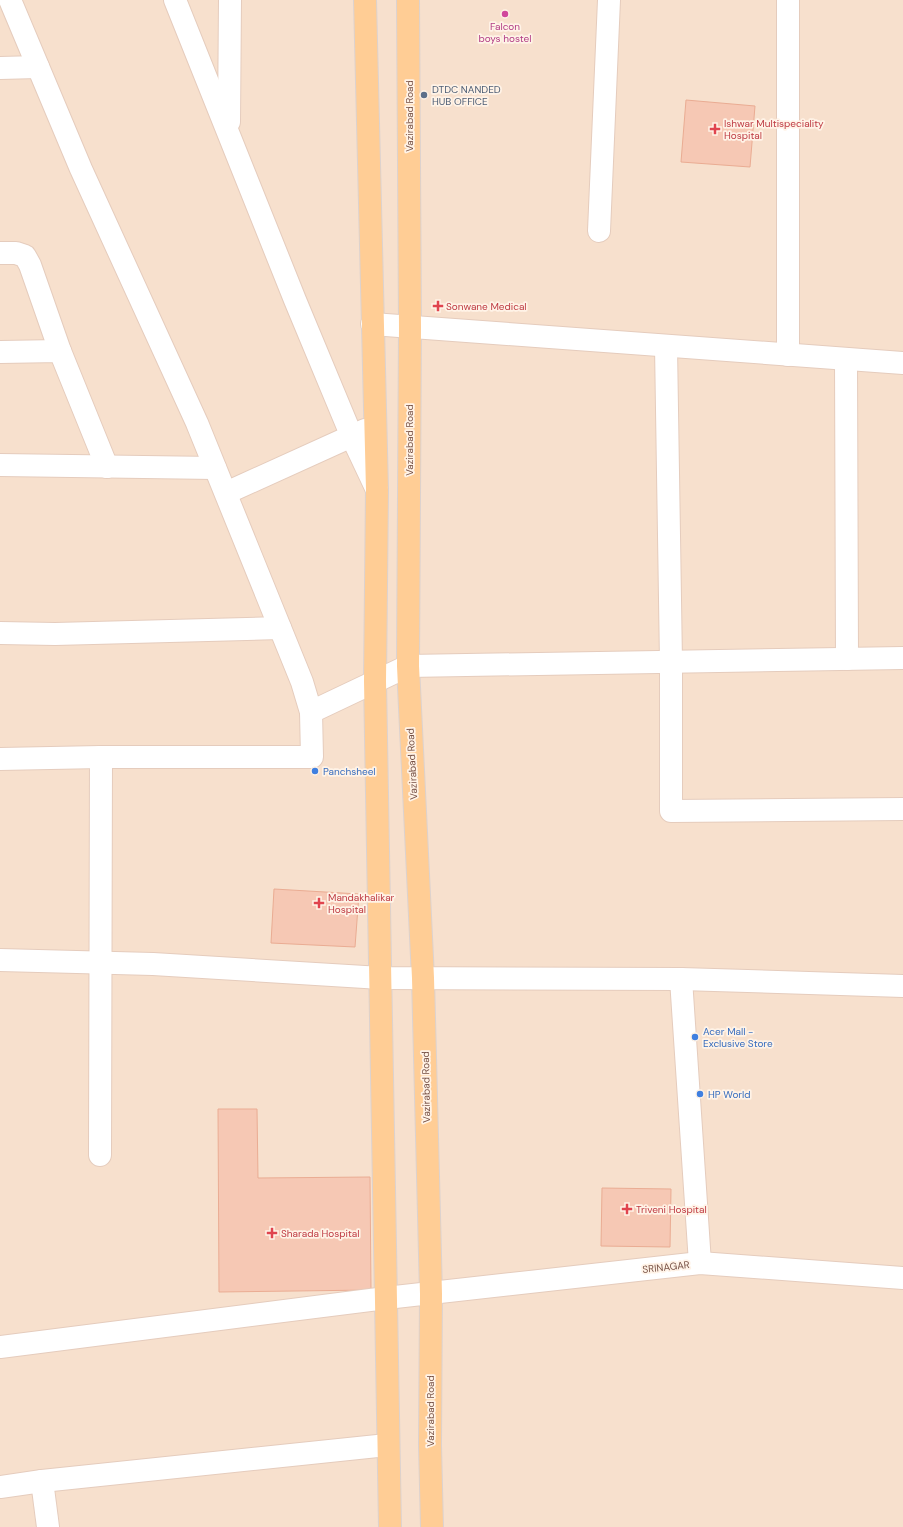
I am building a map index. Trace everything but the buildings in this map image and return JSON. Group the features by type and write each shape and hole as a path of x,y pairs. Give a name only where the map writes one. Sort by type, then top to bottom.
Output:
{"main road":[{"path":"365,0 376,490 375,681 381,978 387,1445 390,1527"},
{"name":"Vazirabad Road","path":"408,0 410,327 408,666 423,978 430,1294 430,1445 432,1527"}],"street":[{"path":"0,759 101,757 312,757 311,712 302,682 197,423 81,169 10,0"},
{"path":"175,0 352,437 376,490"},
{"path":"229,134 230,0"},
{"path":"599,231 609,0"},
{"path":"788,0 788,355"},
{"path":"0,68 38,67"},
{"path":"0,253 16,253 25,256 30,265 60,351 107,466"},
{"path":"372,324 903,363"},
{"path":"666,346 671,662 671,811 903,809"},
{"path":"0,352 60,351"},
{"path":"846,359 846,659"},
{"path":"226,493 352,437 374,424"},
{"path":"0,465 215,468"},
{"path":"0,633 54,634 280,628"},
{"path":"311,712 408,666 903,658"},
{"path":"100,1155 101,757"},
{"path":"0,960 153,964 381,978 681,979 903,986"},
{"path":"681,979 700,1264"},
{"name":"SRINAGAR","path":"0,1347 386,1298 700,1264 903,1278"},
{"path":"0,1487 42,1481 387,1445"},
{"path":"42,1481 48,1527"}],"shaded area":[{"path":"0,0 903,0 903,1527 0,1527"}],"place":[{"name":"Falcon boys hostel","path":"505,14"},
{"name":"DTDC NANDED HUB OFFICE","path":"424,95"},
{"name":"Ishwar Multispeciality Hospital","path":"715,129"},
{"name":"Sonwane Medical","path":"438,306"},
{"name":"Panchsheel","path":"315,771"},
{"name":"Mandakhalikar Hospital","path":"319,903"},
{"name":"Acer Mall - Exclusive Store","path":"695,1037"},
{"name":"HP World","path":"700,1094"},
{"name":"Triveni Hospital","path":"627,1209"},
{"name":"Sharada Hospital","path":"272,1233"}]}
